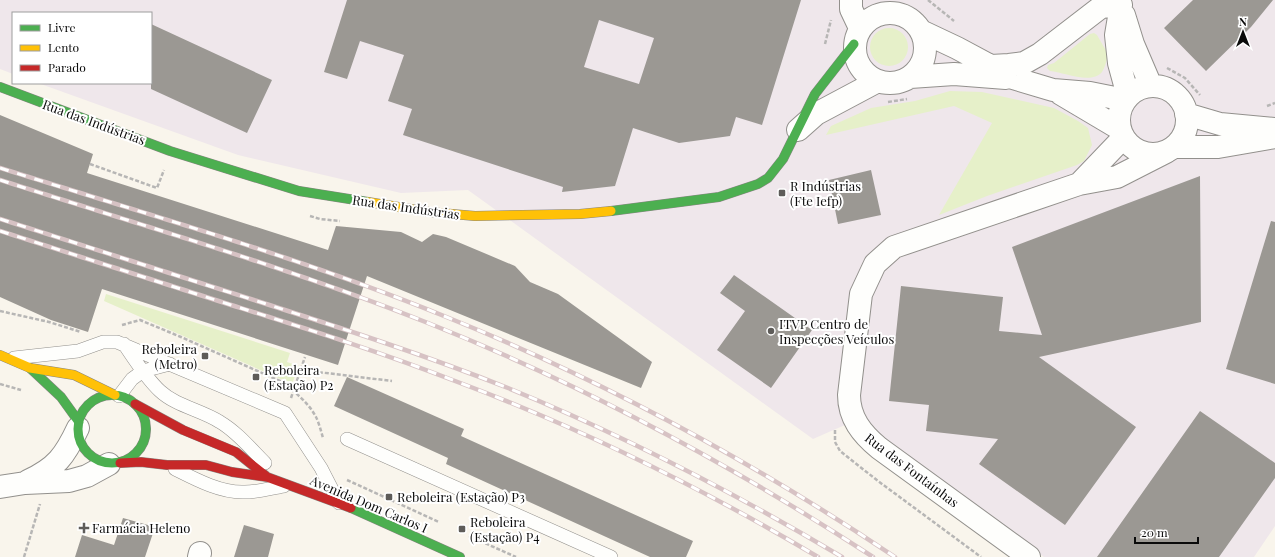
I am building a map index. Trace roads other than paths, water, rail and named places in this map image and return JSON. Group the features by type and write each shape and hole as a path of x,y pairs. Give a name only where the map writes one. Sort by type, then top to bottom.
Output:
{"street":[{"path":"851,0 851,10 857,36 855,56 860,66 868,76 878,81 889,83 900,81 918,70 923,60 925,51 921,31"},
{"path":"990,66 1024,63 1040,54 1101,7 1124,3"},
{"path":"1124,3 1132,44 1151,86"},
{"path":"1124,3 1116,35 1119,63 1127,98"},
{"path":"857,36 867,20 876,15 887,13 892,7 911,20 921,31 957,48 1013,78 1053,90 1127,98"},
{"name":"Rua das Indústrias","path":"0,87 170,151 299,191 429,212 475,216 580,214 635,209 719,197 758,184 768,178 783,159 816,94 857,36"},
{"path":"910,76 954,74 1013,78"},
{"name":"Rua das Indústrias","path":"798,130 816,114 878,81"},
{"path":"1151,86 1161,87 1174,94 1183,104 1187,123 1181,140 1170,150 1157,154 1147,154 1138,151 1130,145 1122,133 1119,119 1120,109 1127,98 1143,88 1151,86"},
{"path":"1053,90 1122,133"},
{"path":"1186,114 1220,124 1275,129"},
{"name":"Rua das Fontaínhas","path":"1079,184 1122,133"},
{"name":"Rua das Fontaínhas","path":"1029,557 879,448 859,429 851,413 849,395 861,294 875,264 894,247 1079,184 1117,177 1170,150 1218,147 1275,137"},
{"path":"4,357 30,368 74,375 117,396"},
{"path":"30,368 61,397 78,425 79,438 83,448 90,456 99,461 114,463"},
{"path":"0,487 25,483 69,481 87,476 114,463 130,459 138,452 144,443 146,422 142,412 135,404 126,398 105,396 96,399 88,405 82,413 68,450 60,460 50,470 25,483"},
{"name":"Avenida Dom Carlos I","path":"135,404 183,430 236,452 267,477"},
{"name":"Avenida Dom Carlos I","path":"114,463 141,462 168,465 206,465 232,472 267,477 339,503 460,557"}],"lane":[{"path":"4,357 78,351 104,342 124,344 285,413 321,468 339,503"},
{"path":"124,344 143,371 160,391 174,401 227,426 288,485"},
{"path":"117,396 132,379 143,371 170,364"},
{"path":"347,440 611,557"},
{"path":"168,465 198,480 242,493 288,485"}],"railway":[{"path":"0,168 279,256 389,295 503,341 562,367 676,425 787,488 895,557"},
{"path":"0,180 269,265 428,323 486,347 600,400 656,429 766,490 873,557"},
{"path":"0,219 351,332 446,364 508,388 594,425 678,466 761,510 842,557"},
{"path":"0,231 399,360 502,399 595,439 685,483 818,557"}],"place":[{"name":"R Indústrias (Fte Iefp)","path":"782,193"},
{"name":"ITVP Centro de Inspecções Veículos","path":"771,331"},
{"name":"Reboleira (Metro)","path":"205,356"},
{"name":"Reboleira (Estação) P2","path":"256,377"},
{"name":"Reboleira (Estação) P3","path":"389,497"},
{"name":"Farmácia Heleno","path":"84,528"},
{"name":"Reboleira (Estação) P4","path":"462,529"}]}
